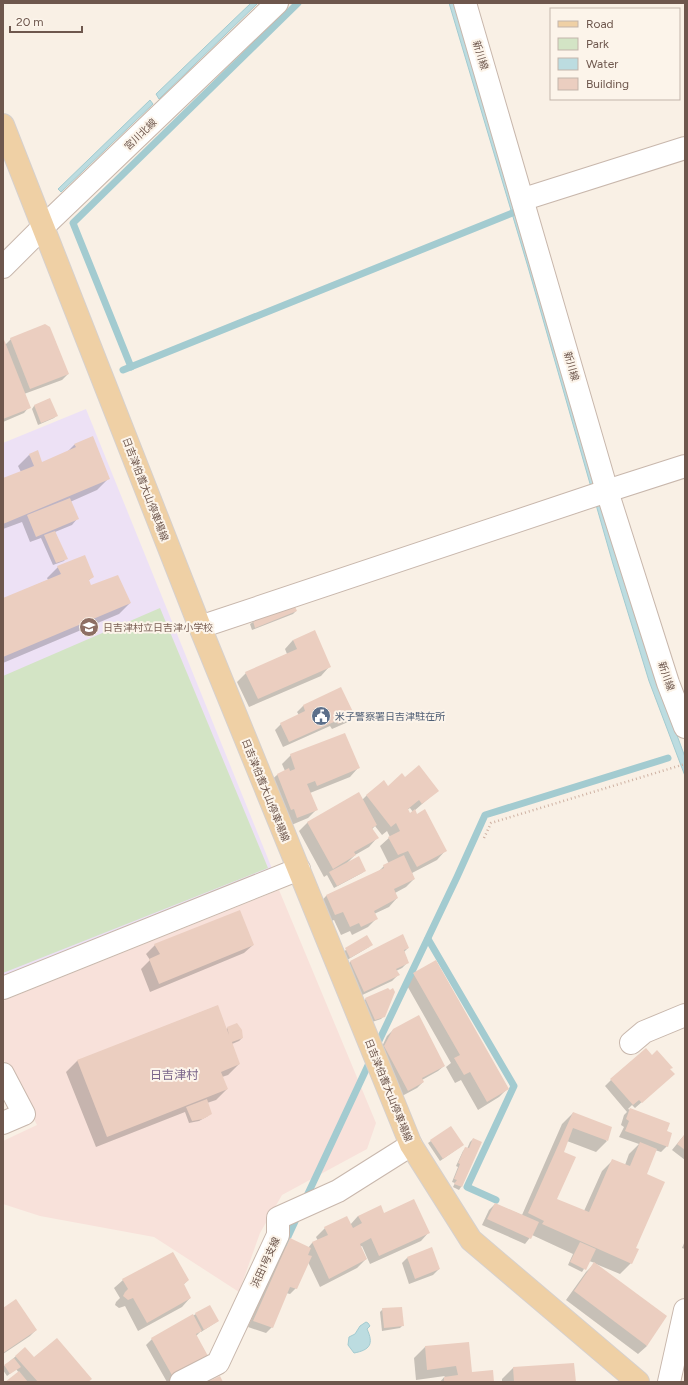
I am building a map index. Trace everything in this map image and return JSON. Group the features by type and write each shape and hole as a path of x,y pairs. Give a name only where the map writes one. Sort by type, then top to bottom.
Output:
{"main road":[{"name":"日吉津伯耆大山停車場線","path":"3,126 200,627 411,1144 471,1240 638,1382"}],"street":[{"name":"宮川北線","path":"3,267 277,3"},
{"name":"新川線","path":"465,3 524,199 608,491 668,683 685,727"},
{"path":"524,199 685,148"},
{"path":"200,627 685,466"},
{"path":"3,988 299,869"},
{"path":"631,1043 644,1032 685,1015"},
{"path":"3,1074 24,1114 3,1123"},
{"name":"浜田1号支線","path":"182,1382 218,1363 278,1235 278,1218 338,1191 411,1144"},
{"path":"669,1382 685,1310"}],"path":[{"path":"484,838 491,823 685,764"}],"shaded area":[{"name":"日吉津村立日吉津小学校","path":"86,409 273,871 3,981 3,443"},
{"path":"279,890 376,1123 367,1149 282,1195 260,1233 239,1292 154,1237 40,1216 3,1204 3,1141 37,1125 3,1058 3,1001"}],"green space":[{"name":"日吉津村立日吉津小学校","path":"160,608 268,868 3,973 3,676"}],"water":[{"path":"251,3 258,3 159,99 156,94"},
{"path":"449,3 456,3 657,681 685,757 685,776 649,681 613,564 528,267"},
{"path":"150,100 153,104 61,192 58,189"},
{"path":"366,1322 370,1326 367,1329 370,1339 369,1346 364,1350 354,1353 348,1345 349,1337 355,1334 360,1326"}],"building":[{"path":"45,324 50,327 69,374 30,389 10,338"},
{"path":"3,337 31,408 3,419"},
{"path":"50,398 58,416 41,423 34,405"},
{"path":"93,436 110,479 3,524 3,478 34,466 29,454 38,450 42,462 76,447 74,444"},
{"path":"70,498 79,519 36,537 27,515"},
{"path":"55,531 68,559 56,563 44,535"},
{"path":"85,555 94,577 89,580 91,585 118,575 131,603 3,657 3,598 61,574 57,566"},
{"path":"294,604 297,611 255,628 253,621"},
{"path":"315,630 331,667 258,699 245,672 297,649 293,640"},
{"path":"341,687 355,716 338,724 336,721 289,742 280,723 305,711 303,705"},
{"path":"345,733 360,768 317,786 315,781 307,784 318,810 297,818 294,809 291,810 277,774 289,768 290,771 295,769 290,754"},
{"path":"419,765 439,791 422,804 419,800 408,809 410,813 415,809 417,814 425,809 447,851 417,867 408,851 398,855 388,837 400,831 396,823 391,827 366,795 384,780 388,786 402,773 405,777"},
{"path":"359,792 377,825 372,828 379,838 354,852 356,855 333,869 307,822"},
{"path":"404,855 415,879 394,889 398,898 374,911 378,919 361,927 359,923 350,927 343,912 335,915 326,895 384,868 383,865"},
{"path":"359,856 366,871 337,886 329,872"},
{"path":"240,910 254,945 159,984 149,959 160,954 154,944"},
{"path":"403,934 409,948 404,950 409,963 396,969 400,975 364,992 350,961"},
{"path":"367,935 373,945 350,958 345,948"},
{"path":"436,960 509,1089 487,1102 470,1072 464,1075 454,1058 460,1055 413,973"},
{"path":"388,988 390,990 393,988 395,992 385,1017 375,1020 365,998"},
{"path":"218,1005 229,1035 227,1027 237,1023 242,1030 243,1038 232,1042 240,1064 221,1072 228,1089 107,1137 77,1060"},
{"path":"419,1015 445,1066 422,1078 424,1082 408,1091 384,1046 393,1029"},
{"path":"646,1048 652,1055 657,1050 673,1068 670,1069 675,1074 642,1103 639,1100 633,1105 610,1079"},
{"path":"207,1099 212,1114 203,1119 192,1121 186,1107"},
{"path":"630,1108 670,1123 667,1131 672,1133 668,1147 625,1131 629,1121 626,1119"},
{"path":"573,1112 612,1127 608,1141 573,1128 564,1152 576,1157 557,1199 589,1212 612,1159 630,1166 640,1142 657,1149 647,1174 665,1182 636,1248 639,1249 632,1264 542,1224 544,1221 528,1213"},
{"path":"451,1126 464,1145 443,1159 430,1140"},
{"path":"685,1134 685,1150 677,1144"},
{"path":"473,1138 482,1142 462,1187 454,1184 457,1180 454,1179 460,1164 458,1163 465,1147 469,1148"},
{"path":"414,1199 430,1233 379,1256 371,1238 360,1244 367,1259 329,1279 312,1242 328,1235 324,1227 347,1216 353,1228 362,1223 358,1216 381,1205 384,1213"},
{"path":"495,1203 539,1222 531,1239 487,1219"},
{"path":"290,1238 311,1248 308,1255 312,1256 297,1289 290,1287 273,1328 253,1321"},
{"path":"580,1242 596,1249 586,1270 570,1262"},
{"path":"432,1247 440,1269 415,1279 407,1257"},
{"path":"173,1252 189,1280 184,1284 191,1298 147,1323 133,1298 128,1300 123,1296 128,1289 122,1279"},
{"path":"594,1262 667,1316 647,1346 574,1291"},
{"path":"16,1299 37,1330 3,1353 3,1308"},
{"path":"210,1305 219,1321 204,1330 195,1313"},
{"path":"402,1307 404,1326 384,1328 382,1308"},
{"path":"193,1314 202,1331 196,1334 208,1356 173,1377 151,1338"},
{"path":"57,1338 92,1379 88,1382 38,1382 15,1356 25,1347 34,1357"},
{"path":"469,1342 472,1372 493,1370 494,1382 444,1382 444,1377 458,1375 456,1366 427,1370 425,1346"},
{"path":"14,1358 21,1367 10,1374 4,1365"},
{"path":"574,1363 576,1382 514,1382 513,1367"},
{"path":"19,1371 28,1382 5,1382"},
{"path":"220,1376 223,1382 207,1382"}],"waterway":[{"path":"131,367 73,223 298,3"},
{"path":"123,370 515,212"},
{"path":"376,1047 485,815 668,758"},
{"path":"428,939 514,1086 467,1187 496,1200"},
{"path":"305,1200 371,1059"},
{"path":"285,1243 298,1215"}],"place":[{"name":"日吉津村立日吉津小学校","path":"89,627"},
{"name":"米子警察署日吉津駐在所","path":"321,716"}],"district":[{"name":"日吉津村","path":"174,1075"}]}
